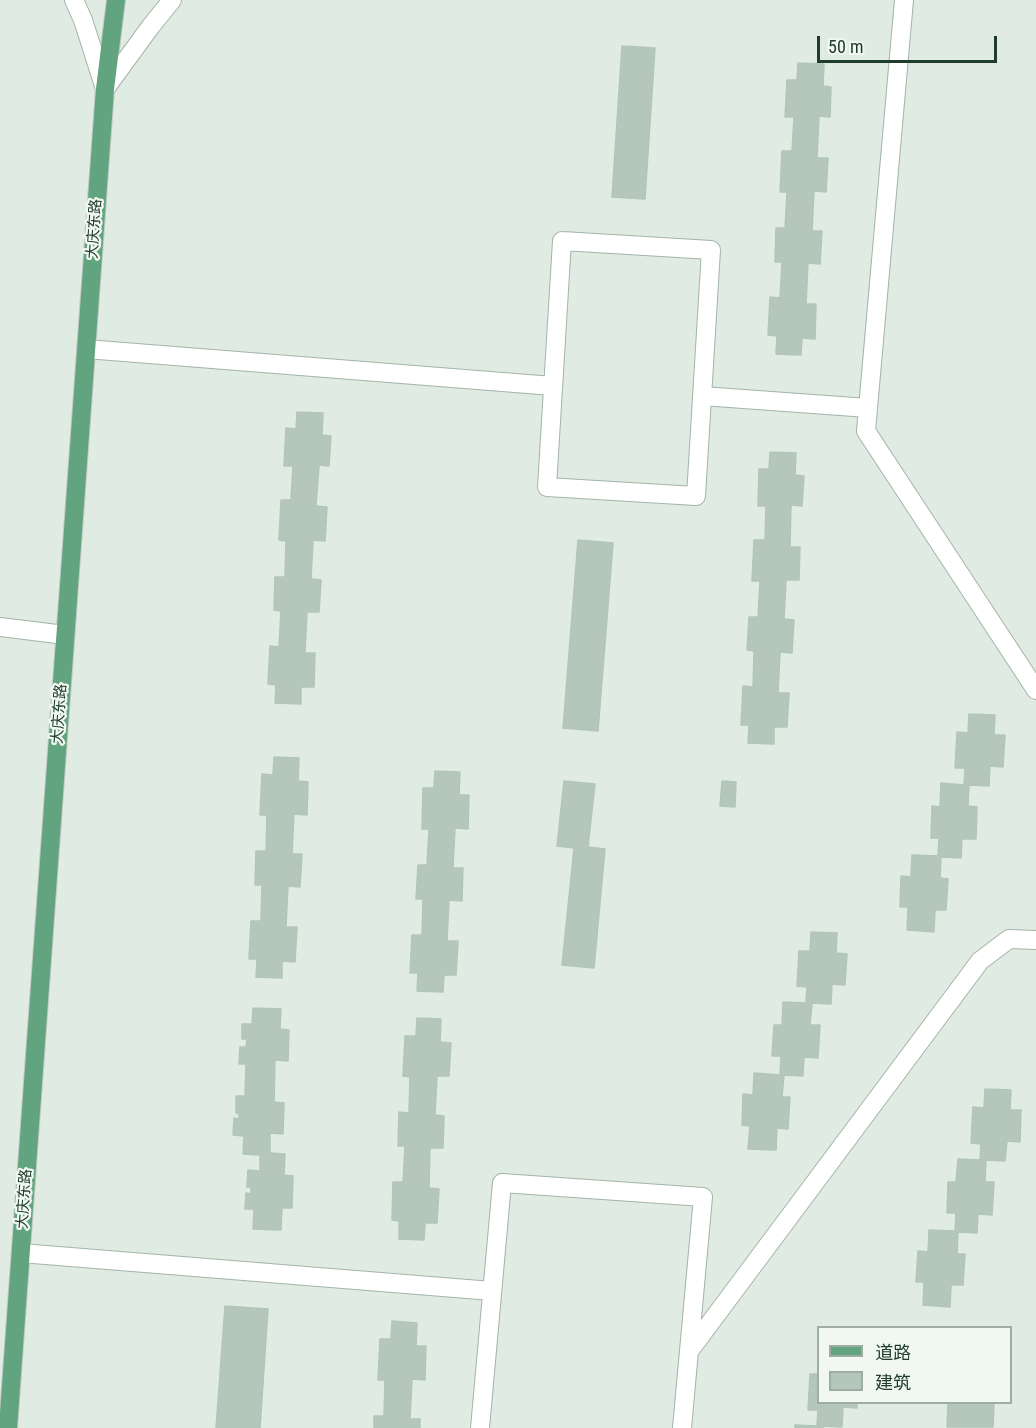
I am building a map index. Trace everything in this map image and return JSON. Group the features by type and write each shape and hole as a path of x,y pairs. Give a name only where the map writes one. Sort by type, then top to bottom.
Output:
{"main road":[{"name":"大庆东路","path":"8,1428 105,88 116,0"}],"street":[{"path":"74,0 83,20 105,88"},
{"path":"105,88 171,0"},
{"path":"904,0 866,431 1036,690"},
{"path":"562,241 711,250 702,396 696,496 547,487 562,241"},
{"path":"86,349 553,386"},
{"path":"702,396 868,408"},
{"path":"0,627 65,634"},
{"path":"689,1352 980,961 1009,939 1036,940"},
{"path":"480,1428 502,1183 704,1197 682,1428"},
{"path":"21,1253 492,1291"}],"building":[{"path":"622,46 655,48 645,199 612,197"},
{"path":"798,63 824,64 823,86 831,87 830,117 819,116 817,158 828,158 826,192 814,191 812,231 822,231 820,264 808,263 806,304 816,304 815,339 802,338 801,355 776,354 777,336 768,335 770,297 780,298 782,262 775,262 776,228 785,228 787,192 780,192 782,151 792,151 794,117 785,117 787,80 797,80"},
{"path":"297,412 323,413 322,435 331,436 329,466 319,465 316,506 327,507 325,541 313,540 311,579 321,580 319,612 307,612 305,653 315,653 314,687 301,687 301,704 275,703 276,685 268,684 270,646 279,647 281,611 274,610 275,577 285,577 286,541 279,540 281,500 291,500 293,466 284,466 286,428 296,429"},
{"path":"770,452 796,453 795,475 804,476 802,506 791,505 790,547 800,547 799,580 786,580 784,619 794,620 792,653 780,652 778,693 789,693 787,727 774,727 774,744 748,743 749,725 741,725 743,686 753,687 754,651 747,650 749,617 758,617 760,581 752,581 754,540 765,540 766,506 758,506 759,469 769,469"},
{"path":"578,540 613,543 598,731 563,728"},
{"path":"969,714 995,715 994,735 1005,735 1003,767 990,766 989,786 969,785 968,806 977,807 976,839 962,839 961,858 941,857 940,878 948,879 946,910 935,910 934,932 907,930 908,907 900,907 901,876 911,877 912,855 938,856 939,838 931,838 932,806 940,807 941,783 964,785 965,768 955,768 957,732 968,733"},
{"path":"274,757 299,758 298,781 308,782 307,815 294,814 292,854 302,854 300,887 288,886 286,927 297,927 295,962 282,961 282,978 256,977 257,959 249,959 251,921 261,921 262,885 255,885 256,851 266,851 267,815 260,815 262,774 273,775"},
{"path":"435,771 460,772 459,795 469,795 468,829 455,828 453,868 463,868 462,901 449,900 447,941 458,941 456,975 444,975 443,992 417,991 418,973 410,973 412,935 422,935 423,899 416,899 418,865 427,865 429,829 422,829 423,788 434,788"},
{"path":"564,781 595,784 588,847 605,849 594,968 562,965 574,848 557,846"},
{"path":"722,781 736,782 735,807 720,806"},
{"path":"811,932 837,933 836,953 847,954 845,985 832,984 831,1004 812,1003 810,1025 820,1025 818,1058 804,1057 803,1076 784,1075 782,1097 790,1097 788,1129 777,1128 776,1150 748,1149 750,1126 742,1125 743,1094 753,1095 754,1073 780,1075 781,1056 772,1056 774,1025 782,1025 783,1002 806,1003 807,987 797,986 799,951 810,951"},
{"path":"253,1008 281,1009 280,1029 289,1030 288,1061 275,1060 274,1102 284,1103 283,1134 270,1133 270,1153 285,1154 284,1175 293,1176 292,1208 282,1208 281,1230 253,1229 254,1209 245,1209 246,1193 251,1194 251,1187 247,1187 248,1170 260,1171 260,1155 243,1154 244,1136 233,1135 234,1118 239,1119 239,1113 236,1113 236,1096 245,1096 246,1064 239,1064 240,1047 246,1047 247,1039 242,1039 242,1024 252,1024"},
{"path":"417,1018 441,1019 440,1042 451,1043 449,1076 437,1076 435,1115 444,1116 443,1148 430,1148 429,1188 439,1189 437,1223 425,1223 424,1240 399,1239 399,1221 392,1220 393,1182 403,1182 405,1146 398,1146 399,1112 409,1113 410,1077 403,1076 405,1036 416,1036"},
{"path":"985,1089 1011,1090 1010,1110 1021,1110 1020,1142 1007,1141 1005,1161 986,1160 985,1182 994,1182 992,1215 978,1214 977,1233 958,1232 957,1254 965,1254 963,1285 951,1285 950,1307 923,1305 924,1282 916,1282 918,1251 928,1252 929,1230 955,1231 956,1213 947,1213 948,1182 956,1182 958,1159 980,1160 981,1144 971,1143 973,1107 984,1108"},
{"path":"225,1306 268,1309 260,1428 216,1428"},
{"path":"392,1321 417,1323 416,1346 426,1346 425,1380 412,1379 410,1419 420,1419 420,1428 374,1428 374,1416 384,1416 385,1380 378,1380 380,1339 391,1339"},
{"path":"810,1374 817,1374 817,1404 857,1404 857,1408 843,1407 842,1427 795,1428 795,1425 817,1426 818,1410 808,1410"},
{"path":"948,1404 994,1404 993,1427 947,1427"}]}
